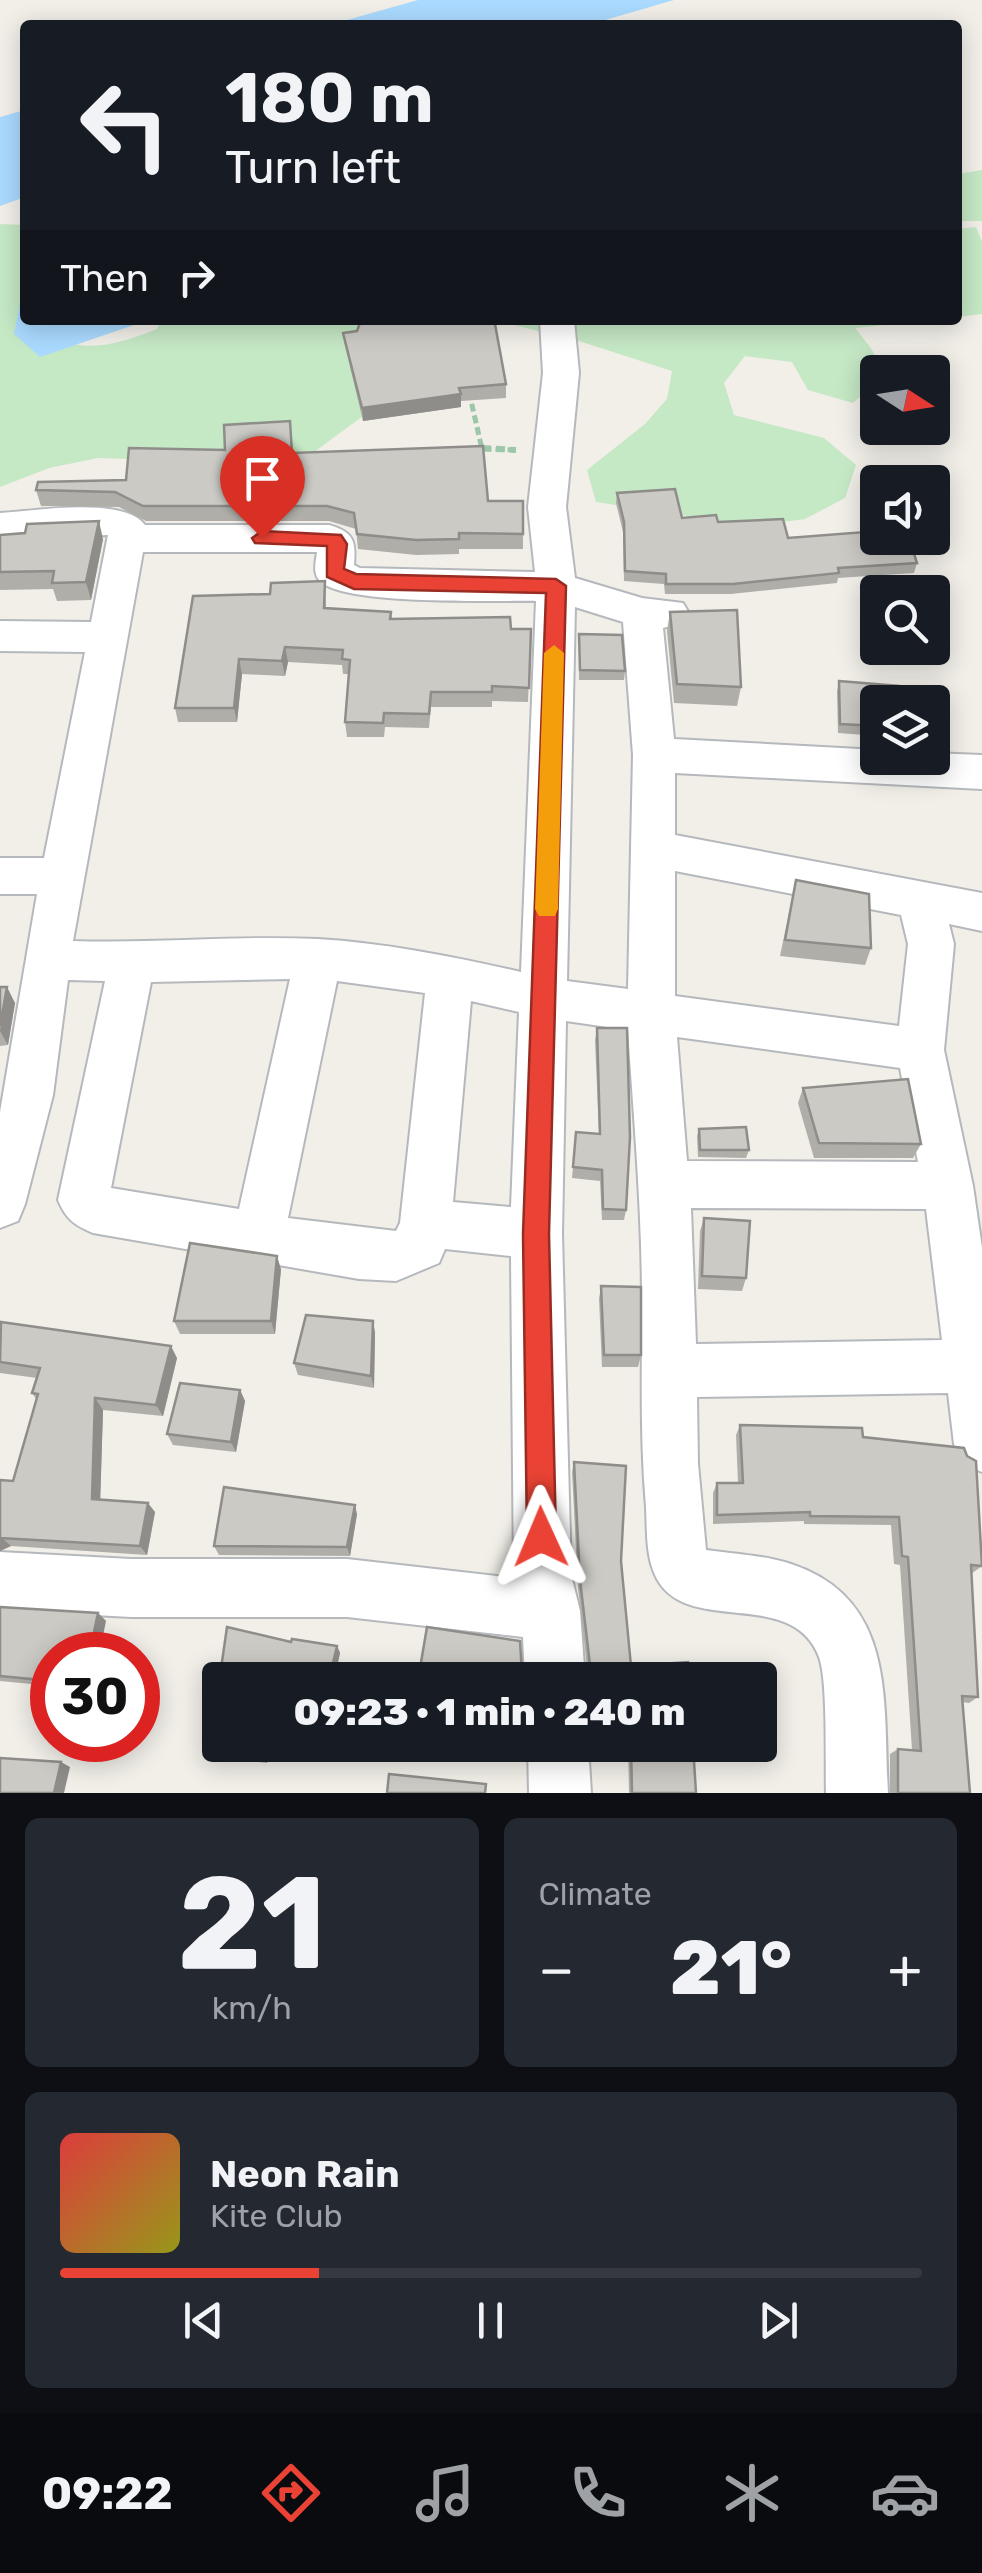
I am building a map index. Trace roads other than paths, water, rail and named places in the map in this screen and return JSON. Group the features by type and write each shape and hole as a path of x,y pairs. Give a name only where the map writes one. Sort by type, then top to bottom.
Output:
{"street":[{"path":"554,1662 552,1612 542,1575 536,1234 556,586 546,507 561,373 557,325"},
{"path":"0,526 111,522 128,529 47,959 17,1063 20,1138 0,1204"},
{"path":"128,539 328,538 337,544 334,572 354,582 556,586 642,612 713,612"},
{"path":"642,612 654,756 656,849 651,1014 664,1184 670,1464 679,1564 692,1577 808,1598 827,1611 842,1633 851,1663 858,1793"},
{"path":"0,636 110,637"},
{"path":"654,756 982,772"},
{"path":"656,849 982,912"},
{"path":"0,876 64,876"},
{"path":"920,902 931,944 920,1050 948,1186 982,1444"},
{"path":"47,959 132,963 318,959 450,976 544,998 920,1050"},
{"path":"258,1238 318,959"},
{"path":"132,963 83,1200 93,1208 258,1238 396,1256 421,1246 426,1223 450,976"},
{"path":"20,1138 97,1138"},
{"path":"664,1184 948,1186"},
{"path":"426,1223 536,1234"},
{"path":"670,1371 974,1366"},
{"path":"0,1581 130,1588 348,1588 552,1612"},
{"path":"559,1762 560,1793"}],"water":[{"path":"418,0 674,0 605,20 347,20"},
{"path":"20,111 20,199 0,206 0,117"},
{"path":"20,303 20,325 134,325 40,357 14,334"}]}
